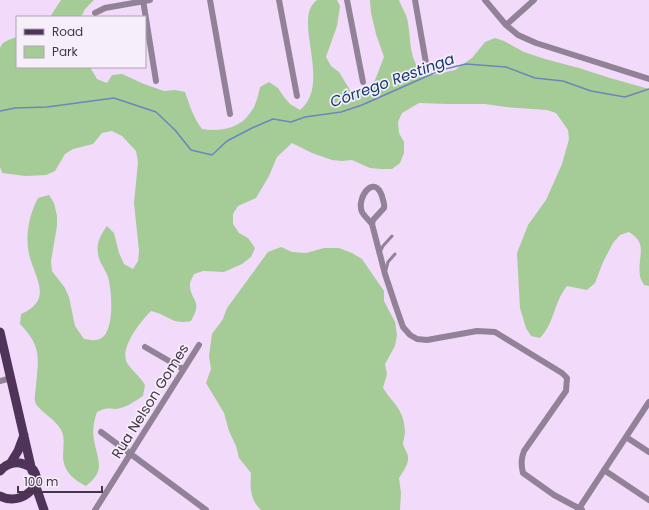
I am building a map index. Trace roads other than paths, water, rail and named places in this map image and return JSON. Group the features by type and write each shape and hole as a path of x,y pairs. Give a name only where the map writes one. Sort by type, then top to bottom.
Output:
{"main road":[{"path":"0,332 36,488 44,510"},
{"path":"0,471 10,464 22,445 24,434"},
{"path":"10,464 15,463 25,465 34,474"},
{"path":"6,501 11,503 22,503 31,497 36,488"}],"street":[{"path":"95,13 105,8 150,0"},
{"path":"210,0 230,114"},
{"path":"279,0 297,96"},
{"path":"347,0 363,82"},
{"path":"415,0 426,63"},
{"path":"485,0 506,25 518,35 536,43 649,79"},
{"path":"506,25 534,0"},
{"path":"143,1 145,16"},
{"path":"146,19 156,81"},
{"path":"372,224 373,220 384,208 384,206 380,192 376,187 371,186 362,197 362,212 372,224 385,274 404,327 410,335 417,339 427,340 477,332 495,332 562,373 567,378 566,391 524,451 521,460 523,473 552,493 580,509 649,403"},
{"name":"Rua Nelson Gomes","path":"95,510 199,345"},
{"path":"145,347 183,369"},
{"path":"0,381 11,378"},
{"path":"101,432 206,510"},
{"path":"626,437 649,452"},
{"path":"604,470 649,500"}],"lane":[{"path":"390,260 380,256 383,246 392,236"},
{"path":"385,274 390,260 395,254"}],"waterway":[{"name":"Córrego Restinga","path":"0,111 15,108 47,107 114,98 156,112 175,130 191,150 212,155 227,141 273,119 291,122 305,117 341,112 362,105 441,70 466,64 506,67 535,78 563,81 591,91 625,97 649,89"}]}
